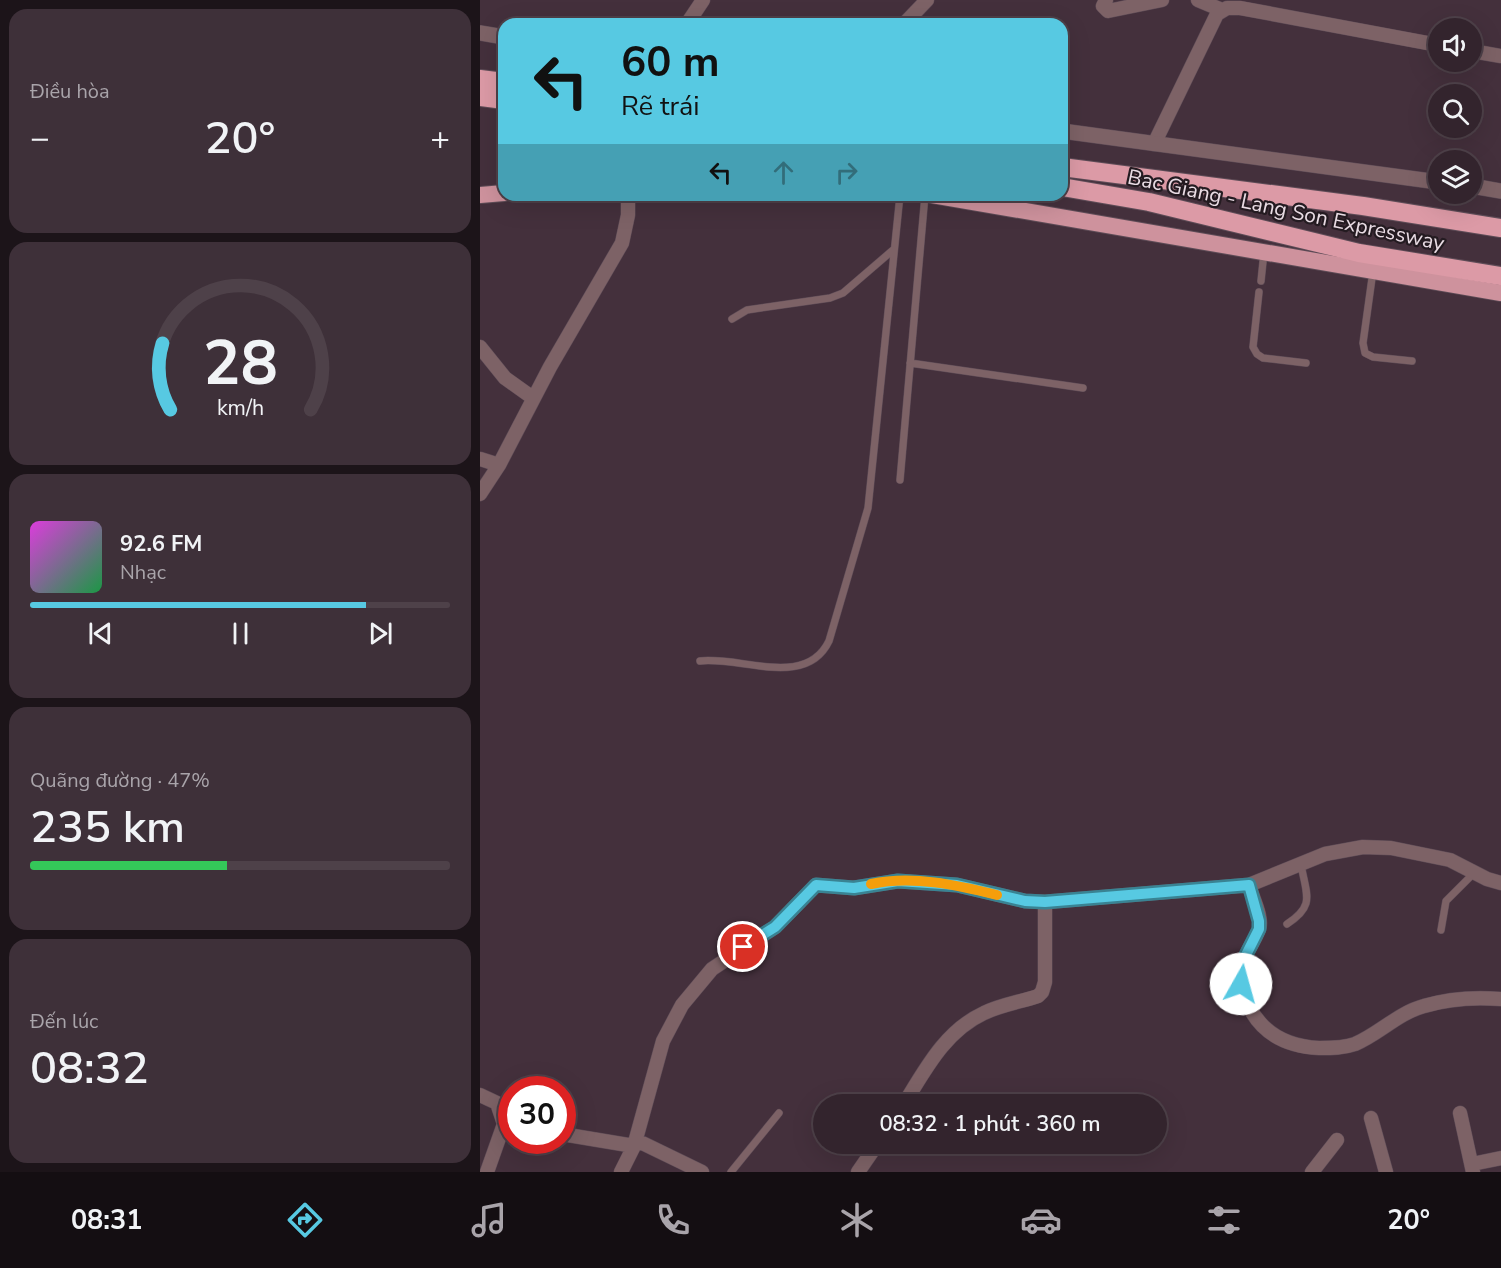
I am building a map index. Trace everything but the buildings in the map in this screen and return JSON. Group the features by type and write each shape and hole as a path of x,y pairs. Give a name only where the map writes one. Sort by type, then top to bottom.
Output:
{"highway":[{"path":"480,80 498,82"},
{"path":"480,97 498,99"},
{"name":"Bac Giang - Lang Son Expressway","path":"1068,168 1363,206 1501,228"},
{"name":"Bac Giang - Lang Son Expressway","path":"1068,188 1149,202 1359,253 1501,276"},
{"path":"480,195 498,194"},
{"path":"967,201 1501,293"}],"street":[{"path":"691,18 703,0"},
{"path":"910,18 927,0"},
{"path":"1106,0 1103,6 1108,11 1162,0"},
{"path":"1198,0 1222,10 1249,5 1371,33 1428,43"},
{"path":"1154,144 1212,23 1222,10"},
{"path":"480,33 498,36"},
{"path":"1482,53 1501,56"},
{"path":"1068,132 1428,181"},
{"path":"1482,188 1501,191"},
{"path":"480,494 500,465 533,398 622,243 628,215 628,201"},
{"path":"480,347 505,378 533,398"},
{"path":"480,459 500,465"},
{"path":"621,1172 635,1143 663,1041 682,1005 712,969 775,927 816,885 854,888 898,881 957,885 1025,901 1045,902 1249,885 1343,850 1363,847 1391,848 1450,860 1474,873 1501,883"},
{"path":"1249,885 1259,929 1240,967 1241,984 1248,1004 1262,1026 1290,1045 1336,1048 1352,1045 1424,1006 1476,999 1501,999"},
{"path":"910,1094 939,1050 956,1032 986,1012 1038,996 1042,992 1045,902"},
{"path":"480,1095 498,1105"},
{"path":"1460,1113 1472,1168 1501,1158"},
{"path":"1371,1118 1386,1172"},
{"path":"576,1136 635,1143 702,1172"},
{"path":"1312,1172 1337,1140"},
{"path":"487,1172 498,1147"},
{"path":"858,1172 870,1154"}],"lane":[{"path":"700,661 736,662 785,668 802,666 814,662 824,652 829,641 868,508 899,201"},
{"path":"900,480 924,201"},
{"path":"732,319 747,310 830,298 843,293 893,250"},
{"path":"1261,281 1264,252"},
{"path":"1373,271 1363,343 1365,353 1373,357 1412,361"},
{"path":"1259,292 1253,347 1257,354 1263,358 1306,363"},
{"path":"910,363 1083,388"},
{"path":"1287,924 1302,914 1307,905 1301,864"},
{"path":"1441,930 1446,901 1474,873"},
{"path":"731,1172 779,1113"}],"slow traffic":[{"path":"871,884 898,881 957,885 997,895"}],"route":[{"path":"743,947 775,927 816,885 854,888 898,881 957,885 1025,901 1045,902 1249,885 1259,929 1240,967 1241,984"}]}
